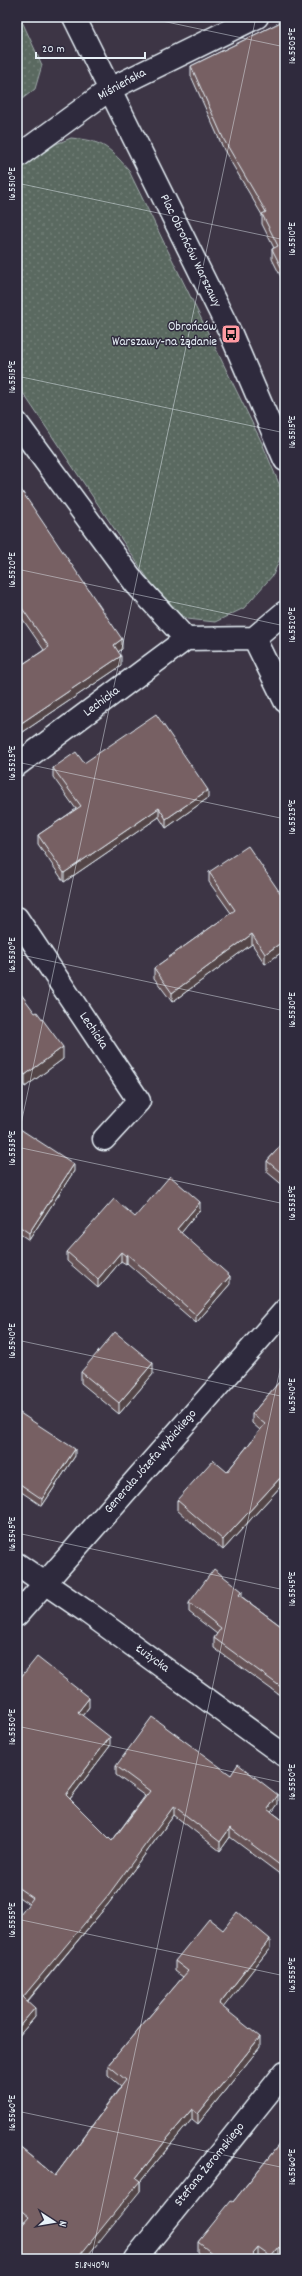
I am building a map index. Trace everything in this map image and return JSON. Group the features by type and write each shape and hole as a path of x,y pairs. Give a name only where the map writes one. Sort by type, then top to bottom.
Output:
{"street":[{"name":"Plac Obrońców Warszawy","path":"74,17 237,349 285,460"},
{"name":"Miśnieńska","path":"17,157 110,89 257,17"},
{"path":"17,423 135,584 186,639 254,638 285,612"},
{"path":"254,638 285,701"},
{"name":"Lechicka","path":"17,766 186,639"},
{"name":"Lechicka","path":"17,918 139,1101 104,1140"},
{"name":"Generała Józefa Wybickiego","path":"17,1615 285,1310"},
{"name":"Łużycka","path":"17,1564 45,1582 285,1756"},
{"name":"Stefana Żeromskiego","path":"135,2259 285,2072"}],"green space":[{"path":"17,17 20,17 42,65 35,89 17,103"},
{"path":"71,138 82,139 104,146 128,169 262,443 285,498 285,546 273,575 244,608 215,622 187,619 165,604 17,384 17,171 56,144"}],"building":[{"path":"285,20 285,275 272,249 278,246 262,214 266,212 224,140 191,66"},
{"path":"17,484 122,639 114,645 121,656 17,726 17,668 49,647 17,601"},
{"path":"156,714 208,790 166,819 159,808 64,873 38,835 81,806 53,768 76,752 84,763"},
{"path":"248,846 285,900 285,940 265,954 252,934 172,993 154,968 235,910 209,872"},
{"path":"17,990 35,1013 37,1012 63,1047 25,1075 17,1064"},
{"path":"17,1127 74,1164 29,1233 17,1225"},
{"path":"285,1141 285,1176 267,1161"},
{"path":"170,1176 200,1202 177,1229 230,1276 196,1315 127,1254 126,1256 121,1252 98,1279 67,1252 114,1199 135,1217"},
{"path":"115,1332 153,1363 119,1403 81,1372"},
{"path":"285,1375 285,1482 280,1478 223,1540 177,1500 213,1460 227,1472 265,1424 252,1414"},
{"path":"17,1411 75,1449 42,1499 17,1482"},
{"path":"214,1569 242,1591 239,1595 285,1629 285,1690 214,1638 221,1628 189,1603"},
{"path":"37,1657 89,1698 78,1712 110,1737 66,1795 112,1841 150,1791 116,1766 152,1717 231,1775 238,1764 278,1795 268,1809 285,1822 285,1869 230,1828 220,1842 174,1806 109,1894 23,1997 35,2008 17,2029 17,1919 33,1898 17,1887 17,1682"},
{"path":"237,1912 270,1939 219,2004 260,2037 198,2114 192,2109 167,2139 136,2178 140,2181 77,2259 17,2259 17,2231 29,2217 17,2207 17,2144 55,2176 126,2080 108,2065 188,1971 175,1961 209,1919 223,1930"},
{"path":"285,1917 285,1924 282,1921"},
{"path":"285,2137 285,2252 279,2247 271,2257 258,2248 249,2259 219,2259 198,2242 231,2201 233,2202"}],"place":[{"name":"Obrońców Warszawy-na żądanie","path":"231,334"}]}
